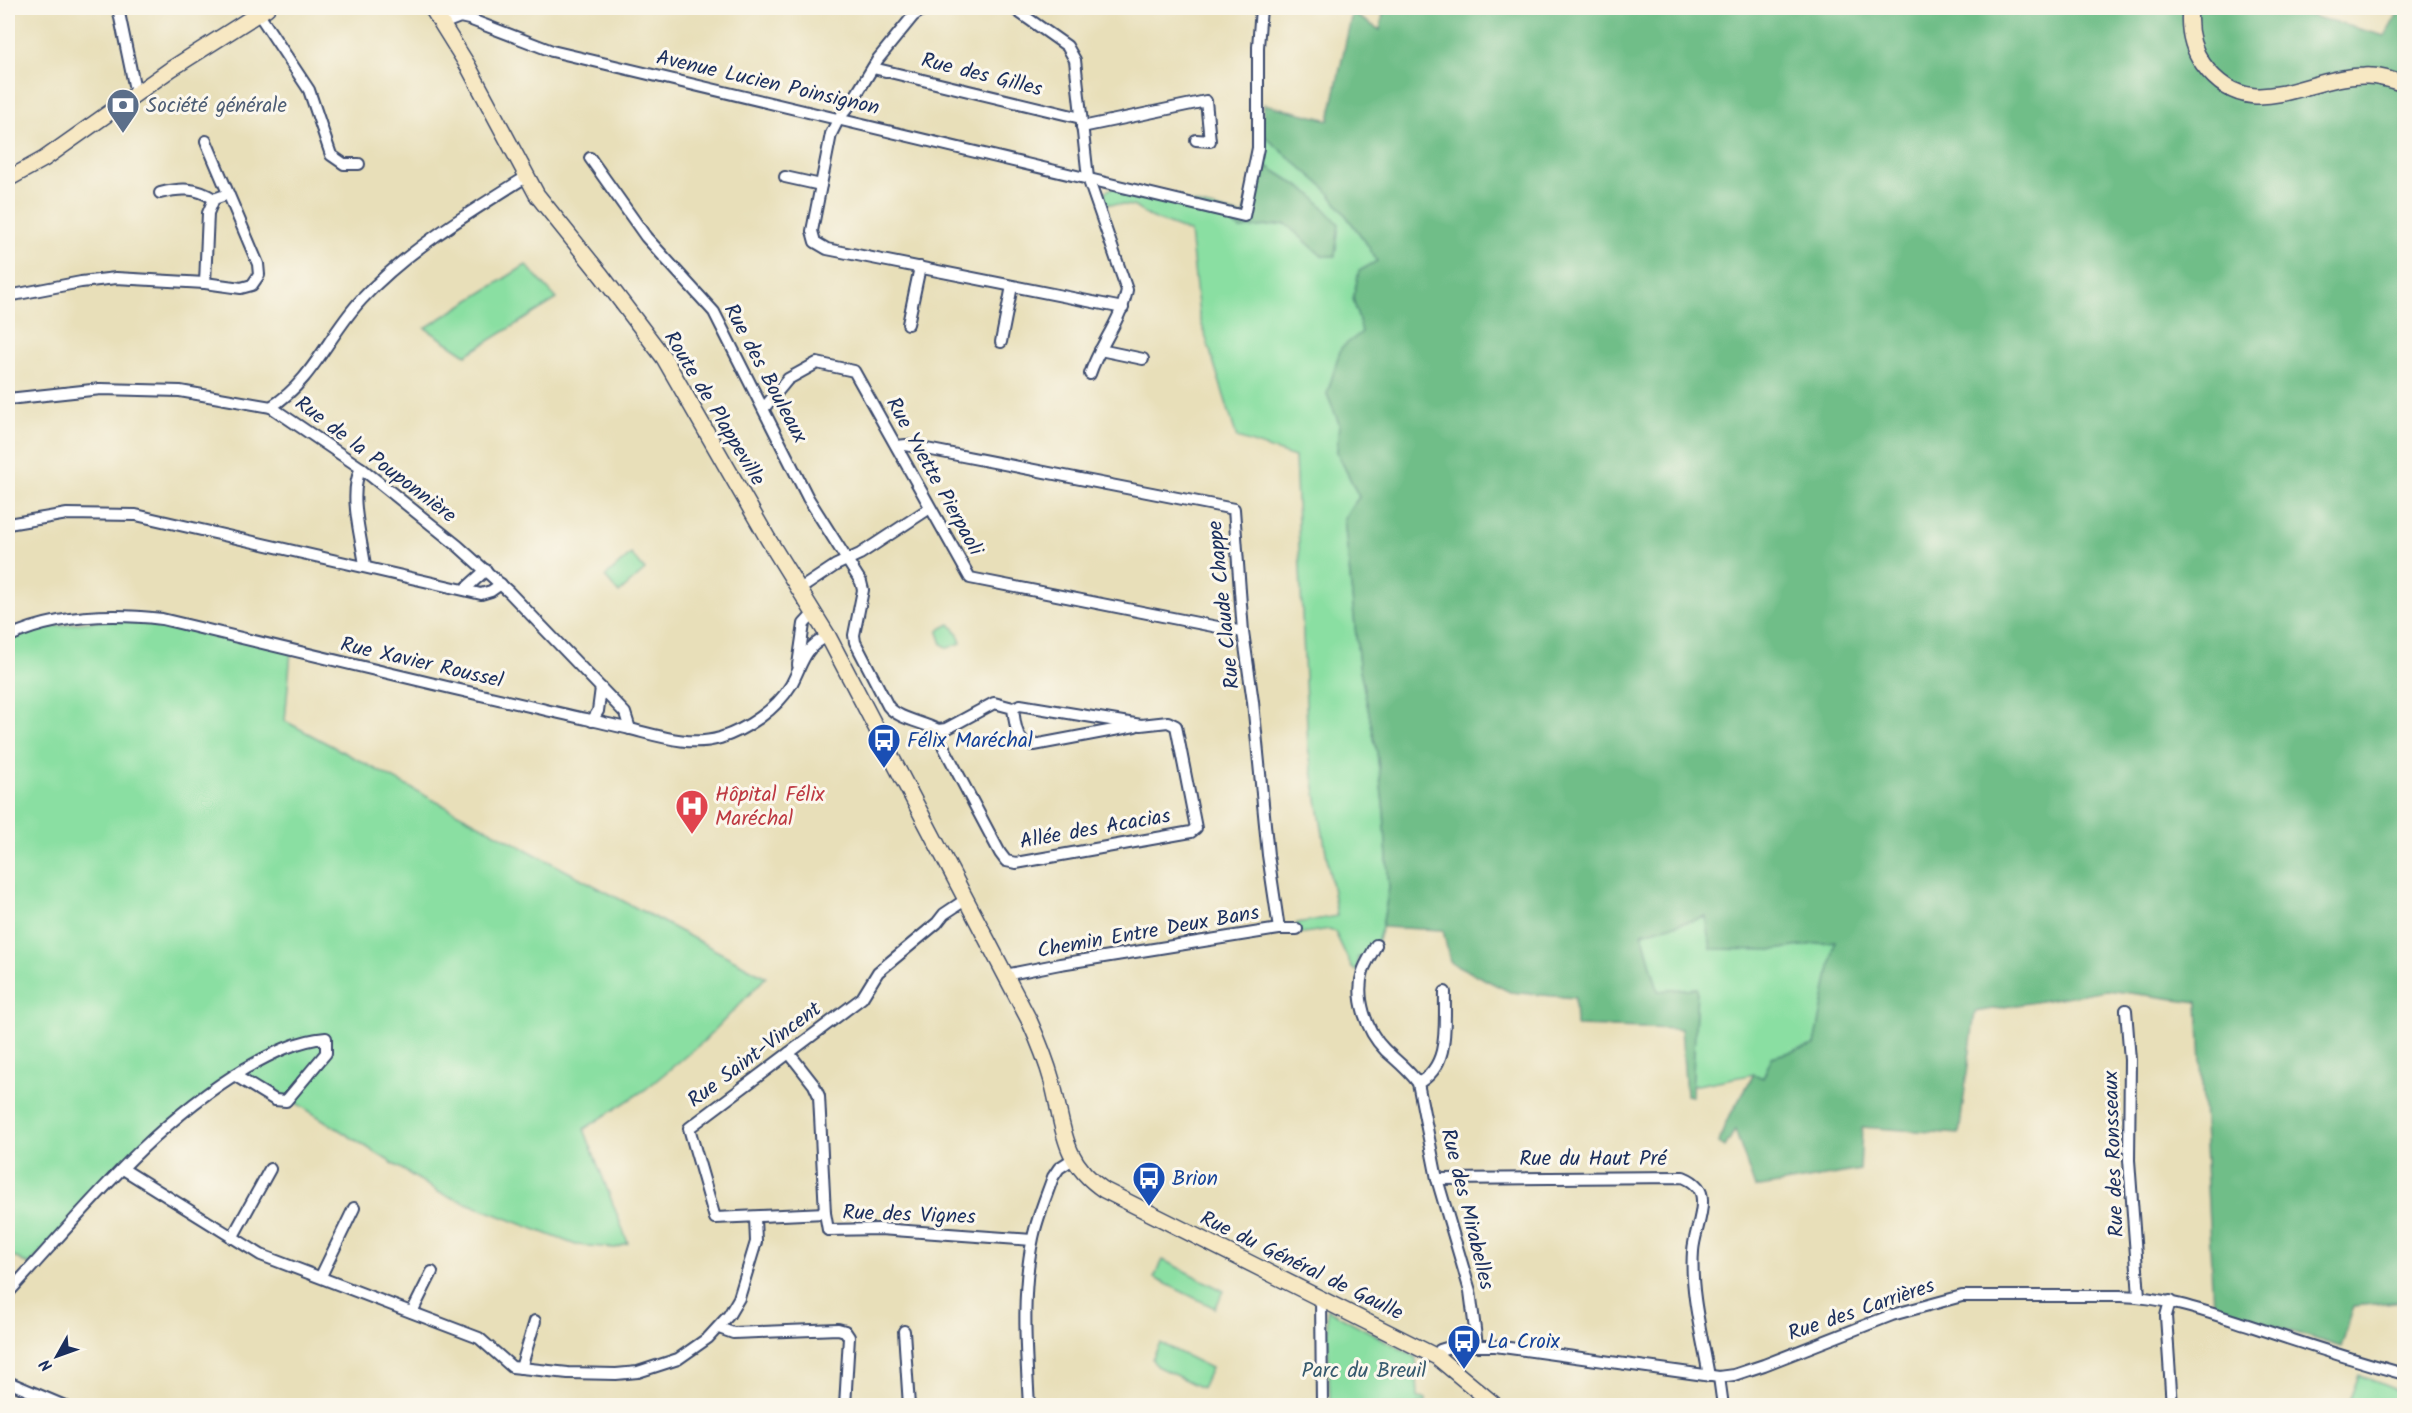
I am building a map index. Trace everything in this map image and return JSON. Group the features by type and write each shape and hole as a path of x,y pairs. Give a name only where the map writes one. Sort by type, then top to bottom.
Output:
{"street":[{"path":"118,8 132,78 139,92"},
{"name":"Route de Plappeville","path":"432,8 468,66 526,177 550,213 602,276 663,358 768,539 828,636 938,846"},
{"path":"922,8 912,16 873,68 839,118 831,134 812,231 815,242 827,249 1123,308"},
{"path":"1013,8 1067,46 1075,60 1088,178 1127,290 1123,308 1090,374"},
{"name":"Avenue Lucien Poinsignon","path":"442,24 460,17 469,19 552,51 1244,216 1258,148 1258,47 1261,8"},
{"path":"2190,8 2190,33 2200,59 2221,83 2240,94 2274,96 2367,75 2404,84"},
{"path":"8,179 44,159 139,92 263,10 309,90 331,155 344,164 359,164"},
{"name":"Rue des Gilles","path":"873,68 1082,123"},
{"path":"1082,123 1206,100 1210,141 1196,140"},
{"path":"8,296 81,282 116,278 247,287 257,280 258,264 206,141"},
{"name":"Rue des Bouleaux","path":"590,158 646,237 714,312 808,498 847,560"},
{"name":"Rue de la Pouponnière","path":"526,177 445,230 373,287 339,326 303,381 271,407 361,468 486,570 625,713 630,729"},
{"path":"785,177 821,185"},
{"path":"160,193 185,189 205,193 214,199"},
{"path":"204,283 208,213 214,199 228,194"},
{"path":"908,324 920,267"},
{"path":"1001,342 1012,286"},
{"path":"1101,350 1143,358"},
{"name":"Rue Yvette Pierpaoli","path":"764,408 788,379 818,363 854,371 970,578 1243,632"},
{"path":"8,399 100,389 180,391 271,407"},
{"name":"Rue Claude Chappe","path":"897,446 906,445 1234,509 1243,632 1253,702 1268,855 1279,929"},
{"path":"361,468 354,492 365,565"},
{"path":"800,589 836,565 860,554 930,508"},
{"path":"8,524 67,514 136,515 365,565 482,594 501,584"},
{"path":"847,560 863,590 854,635 855,642 888,706 896,713 938,730"},
{"path":"465,589 486,570"},
{"name":"Rue Xavier Roussel","path":"8,637 24,630 66,619 114,616 162,619 669,739 697,742 726,736 761,717 778,702 791,685 798,666 804,624 814,612"},
{"path":"8,632 24,630"},
{"name":"Rue Xavier Roussel","path":"798,666 813,645 828,636"},
{"path":"592,721 598,711 601,688"},
{"name":"Allée des Acacias","path":"1013,708 1020,740 1026,745 1141,725 1168,722 1176,726 1196,825 1194,830 1016,863 1006,861 1000,853 939,738 938,730 946,729 994,703 1013,708 1020,705 1141,725"},
{"name":"Rue du Général de Gaulle","path":"938,846 1039,1042 1051,1077 1067,1143 1081,1172 1104,1190 1437,1357 1496,1406"},
{"name":"Rue Saint-Vincent","path":"825,1214 715,1218 689,1128 862,998 878,972 945,914 965,900"},
{"name":"Chemin Entre Deux Bans","path":"1005,975 1279,929 1297,929"},
{"name":"Rue des Mirabelles","path":"1376,945 1361,982 1364,1008 1374,1035 1418,1083 1437,1179 1470,1291 1477,1345"},
{"path":"1418,1083 1434,1072 1442,1054 1445,992"},
{"name":"Rue des Ronsseaux","path":"2126,1010 2130,1060 2130,1183 2139,1296"},
{"path":"8,1293 165,1126 208,1092 234,1075 273,1052 312,1039 326,1038 326,1053 286,1101 275,1100 234,1075"},
{"name":"Rue des Vignes","path":"789,1053 814,1085 819,1096 825,1214 828,1230 880,1229 1032,1240"},
{"path":"1029,1406 1026,1314 1032,1240 1053,1177 1059,1168 1073,1159"},
{"path":"123,1169 261,1255 479,1338 508,1365 596,1374 638,1372 678,1359 719,1328 739,1298 746,1280 756,1242 755,1217"},
{"path":"232,1238 270,1169"},
{"name":"Rue du Haut Pré","path":"1437,1179 1683,1177 1693,1181 1700,1191 1702,1200 1693,1251 1695,1297 1723,1406"},
{"path":"321,1276 354,1208"},
{"path":"412,1312 432,1272"},
{"name":"Rue des Carrières","path":"1437,1357 1440,1350 1453,1346 1495,1346 1714,1377 1734,1375 1764,1365 1892,1314 1962,1296 2139,1296 2170,1301 2404,1374"},
{"path":"1321,1297 1322,1406"},
{"path":"2170,1301 2166,1316 2172,1406"},
{"path":"521,1368 535,1321"},
{"path":"719,1328 733,1333 838,1329 845,1331 849,1336 845,1406"},
{"path":"904,1331 909,1406"},
{"path":"8,1382 65,1406"}],"green space":[{"path":"1384,8 2282,8 2385,36 2401,8 2404,8 2404,1301 2354,1306 2341,1347 2213,1307 2198,1002 2107,990 1975,1012 1959,1134 1862,1127 1860,1170 1755,1188 1735,1130 1725,1147 1719,1143 1725,1124 1754,1074 1763,1078 1772,1057 1815,1045 1835,941 1774,950 1711,949 1706,917 1642,933 1658,991 1697,988 1692,1096 1686,1095 1681,1029 1576,1026 1575,998 1510,992 1450,962 1443,930 1382,927 1389,888 1384,812 1377,752 1359,665 1344,518 1359,497 1337,452 1339,423 1327,394 1341,348 1362,332 1353,298 1359,271 1377,261 1326,189 1261,133 1264,104 1329,120 1352,13 1380,30"},
{"path":"1261,133 1326,189 1377,261 1353,298 1362,332 1327,394 1339,423 1337,452 1359,497 1344,518 1359,665 1377,752 1389,888 1382,927 1376,945 1363,957 1358,957 1357,972 1352,968 1335,932 1330,929 1298,934 1296,923 1337,916 1308,747 1295,457 1237,438 1199,315 1190,232 1150,217 1133,206 1104,203 1102,197 1106,191 1118,185 1230,212 1240,229 1286,224 1322,256 1311,194 1257,160"},
{"path":"1257,160 1311,194 1339,224 1335,256 1322,256 1286,224 1240,229 1229,221 1230,212 1244,216"},
{"path":"526,265 557,299 466,355 425,328"},
{"path":"631,554 645,570 619,593 605,577"},
{"path":"136,616 291,651 285,721 766,977 705,1040 646,1089 584,1129 628,1243 616,1248 576,1245 440,1193 274,1089 262,1087 248,1078 248,1073 241,1069 133,1153 29,1265 8,1253 8,637 24,630"},
{"path":"950,624 957,632 961,643 948,648 942,644 938,632"},
{"path":"1707,917 1774,950 1836,940 1815,1045 1772,1057 1762,1079 1754,1074 1692,1086 1697,988 1658,991 1642,933"},
{"path":"1163,1260 1224,1291 1215,1308 1154,1278"},
{"name":"Parc du Breuil","path":"1327,1309 1416,1357 1418,1398 1426,1399 1426,1403 1418,1403 1418,1406 1330,1405"},
{"path":"1160,1343 1211,1368 1202,1388 1156,1366 1152,1359"},
{"path":"2359,1375 2404,1393 2404,1405 2360,1405 2349,1401"}],"place":[{"name":"Société générale","path":"123,134"},
{"name":"Félix Maréchal","path":"884,769"},
{"name":"Hôpital Félix Maréchal","path":"692,835"},
{"name":"Brion","path":"1149,1207"},
{"name":"La Croix","path":"1464,1370"}]}
